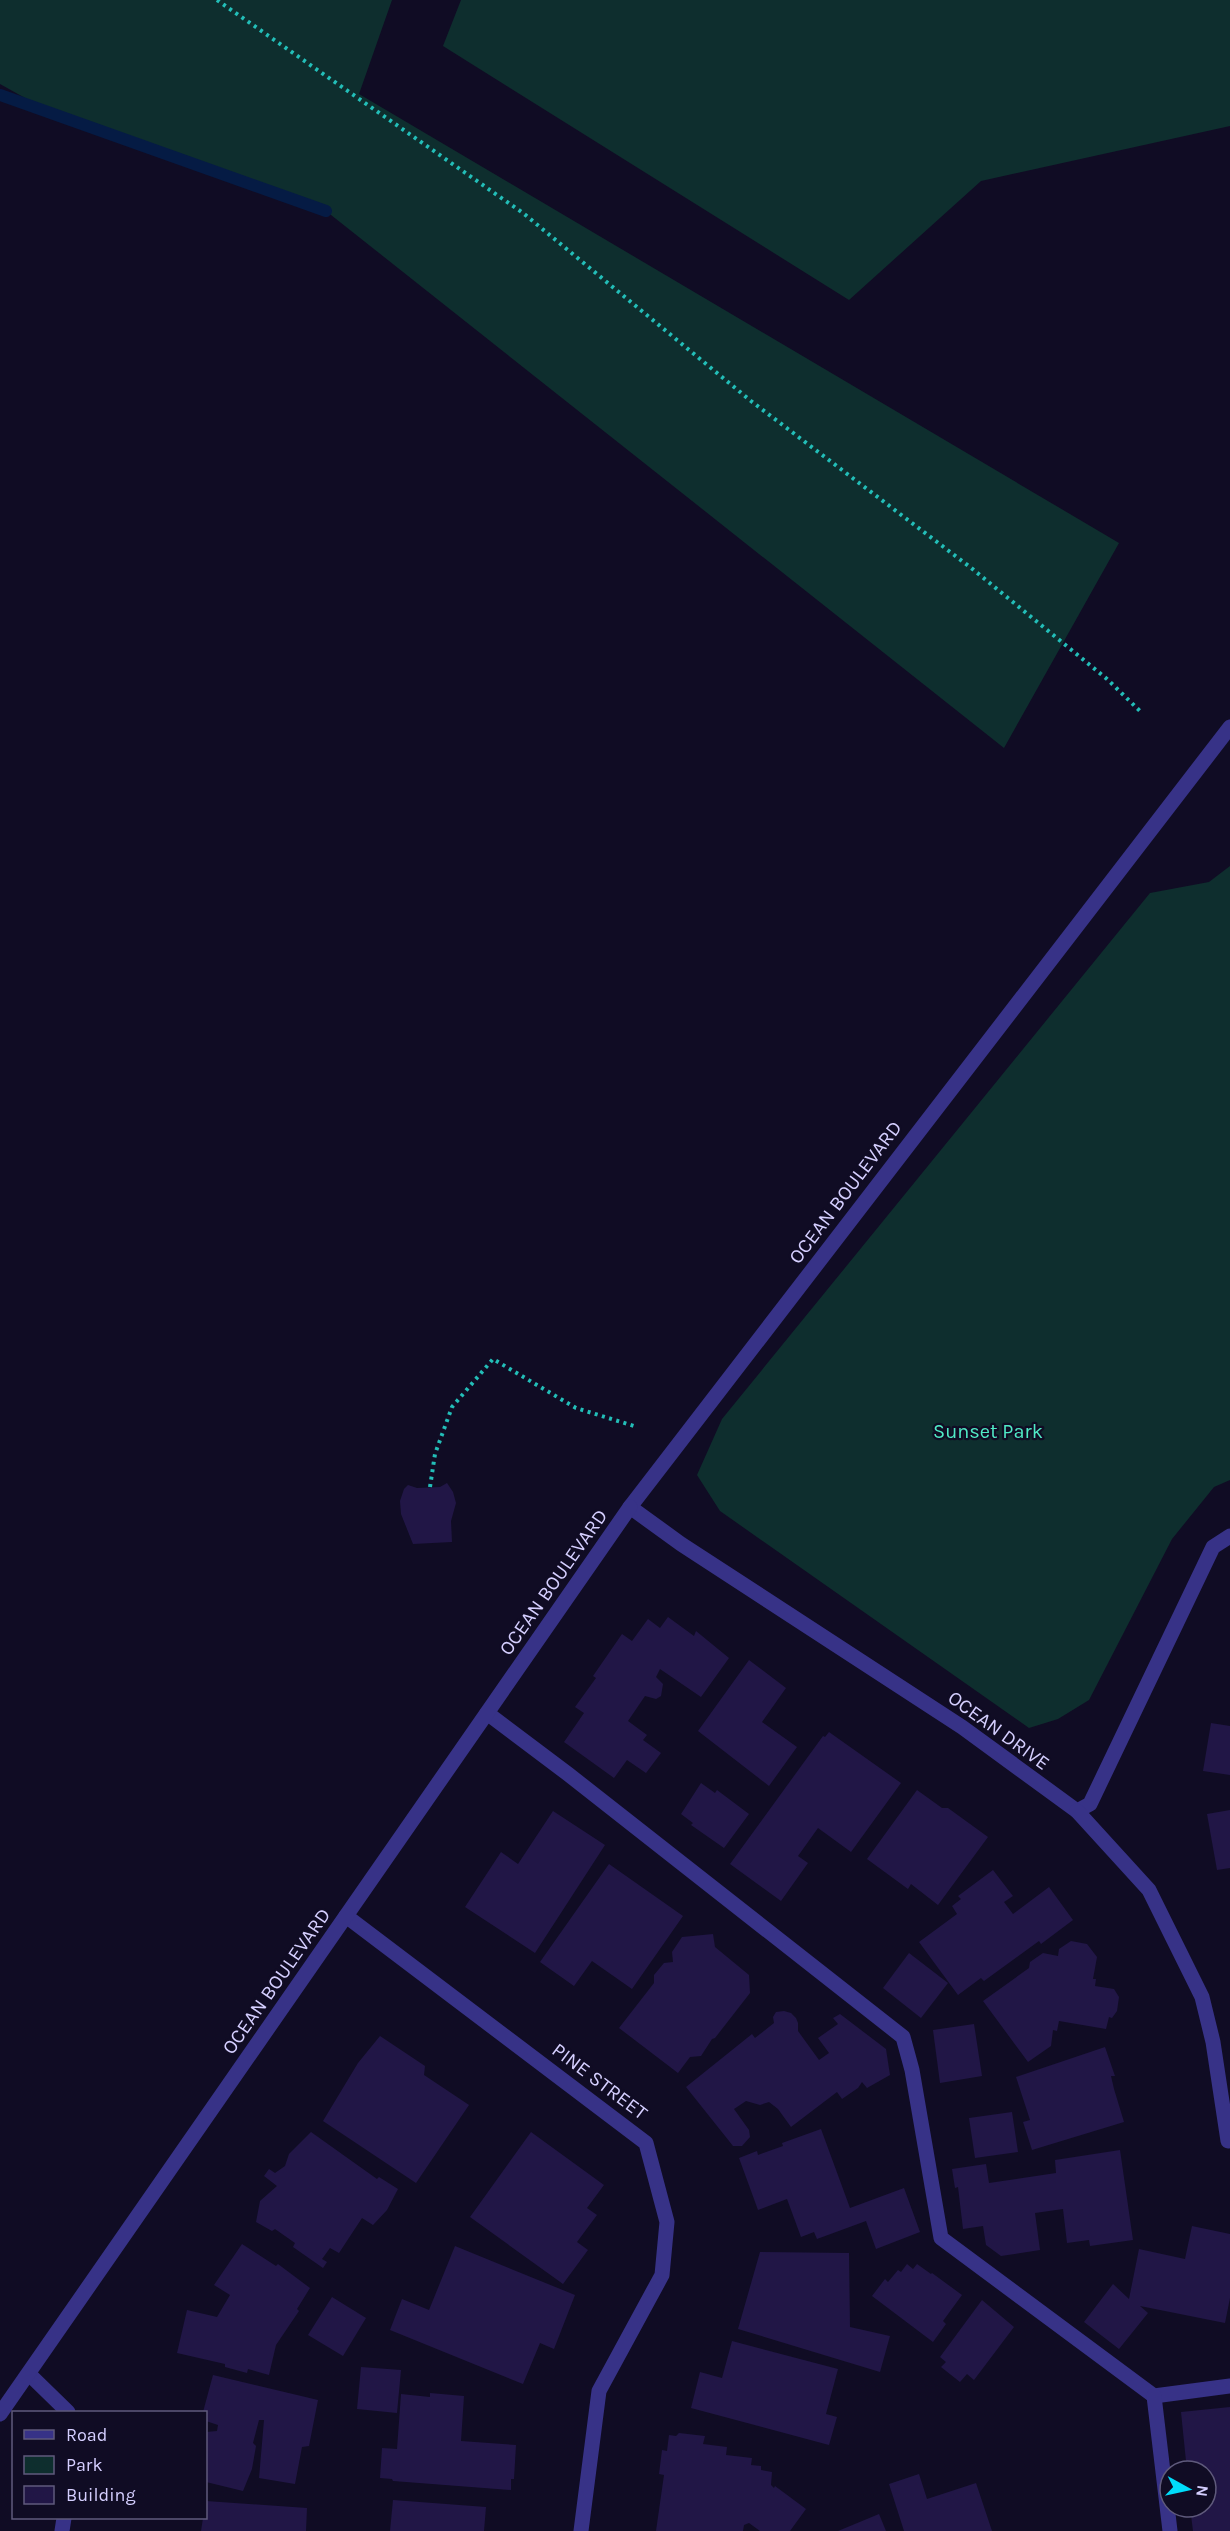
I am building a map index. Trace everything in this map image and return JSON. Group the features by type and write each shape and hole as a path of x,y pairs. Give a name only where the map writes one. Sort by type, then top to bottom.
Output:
{"street":[{"name":"OCEAN BOULEVARD","path":"0,2414 630,1507 1230,727"},
{"name":"OCEAN DRIVE","path":"630,1507 681,1544 963,1727 1077,1811 1149,1890 1202,1997 1213,2042 1228,2141"},
{"path":"1077,1811 1090,1804 1214,1547 1230,1536"},
{"path":"487,1713 903,2037 912,2070 941,2238 1154,2396 1230,2386"},
{"name":"PINE STREET","path":"346,1916 646,2143 667,2222 662,2275 599,2391 581,2531"},
{"path":"29,2374 67,2411"},
{"path":"1154,2396 1170,2531"}],"path":[{"path":"218,0 523,213 751,401 970,567 1107,679 1142,713"},
{"path":"430,1487 435,1454 452,1407 493,1359 576,1408 634,1426"}],"green space":[{"path":"0,0 392,0 359,94 1119,543 1004,748 326,211 52,113 0,84"},
{"path":"461,0 1230,0 1230,126 981,181 849,300 443,46"},
{"name":"Sunset Park","path":"1230,866 1230,1480 1214,1487 1172,1539 1089,1700 1058,1719 1029,1728 720,1511 697,1475 722,1419 1150,893 1209,882"}],"building":[{"path":"447,1483 456,1503 451,1521 452,1542 413,1544 401,1514 400,1501 404,1489 408,1485 417,1488 440,1487"},
{"path":"668,1617 694,1636 696,1631 729,1658 701,1697 660,1669 656,1677 663,1684 661,1696 656,1699 645,1696 628,1721 647,1735 643,1740 661,1753 646,1773 627,1760 614,1778 564,1742 584,1713 575,1707 596,1678 593,1676 622,1634 632,1641 648,1619 660,1628"},
{"path":"749,1660 786,1688 762,1722 797,1747 769,1786 698,1731"},
{"path":"1211,1723 1230,1726 1230,1775 1203,1771"},
{"path":"829,1732 901,1783 851,1852 818,1828 798,1856 808,1863 781,1901 730,1864 823,1736 825,1737"},
{"path":"701,1783 715,1793 717,1790 749,1814 724,1848 691,1825 693,1823 681,1814"},
{"path":"917,1790 942,1808 948,1808 988,1837 938,1905 911,1884 908,1889 867,1859"},
{"path":"1230,1810 1230,1868 1217,1870 1207,1814"},
{"path":"553,1811 605,1845 535,1953 465,1907 501,1852 518,1864"},
{"path":"609,1864 683,1916 632,1989 592,1961 574,1986 540,1962"},
{"path":"993,1870 1013,1896 1004,1902 1013,1914 1049,1887 1073,1920 1041,1944 1039,1941 984,1981 981,1978 958,1995 919,1942 957,1914 952,1906 961,1899 958,1896"},
{"path":"713,1934 715,1947 749,1975 750,1993 701,2056 690,2057 678,2073 619,2028 654,1983 654,1975 664,1963 673,1962 672,1952 682,1937"},
{"path":"1071,1941 1087,1944 1097,1957 1093,1979 1096,1979 1095,1986 1114,1989 1119,1997 1117,2011 1112,2018 1109,2017 1106,2029 1059,2021 1057,2031 1053,2030 1051,2046 1028,2062 983,2001 1029,1968 1030,1962 1043,1953 1058,1956 1059,1949"},
{"path":"909,1953 948,1983 921,2018 883,1988"},
{"path":"784,2011 796,2018 798,2031 819,2060 829,2053 818,2038 838,2024 833,2018 840,2014 886,2049 890,2075 867,2088 862,2082 858,2088 842,2099 837,2092 791,2127 778,2109 769,2102 760,2105 746,2101 734,2109 749,2130 750,2137 742,2146 733,2146 686,2087 752,2034 755,2038 774,2023 773,2017 776,2012"},
{"path":"974,2024 982,2076 940,2083 933,2030"},
{"path":"380,2036 425,2066 424,2075 469,2105 416,2183 323,2121 358,2063"},
{"path":"1105,2047 1115,2076 1111,2076 1124,2122 1032,2150 1023,2122 1030,2120 1016,2077"},
{"path":"1012,2112 1018,2152 975,2158 969,2118"},
{"path":"821,2129 850,2208 904,2188 920,2232 876,2249 866,2221 817,2239 814,2232 801,2237 787,2199 758,2210 739,2158 757,2151 758,2155 783,2146 782,2143"},
{"path":"311,2132 377,2179 379,2177 398,2189 387,2210 373,2225 362,2218 339,2253 330,2248 322,2259 327,2262 323,2268 293,2247 295,2243 275,2229 272,2231 256,2222 260,2201 277,2186 264,2176 269,2169 275,2173 285,2166 289,2154"},
{"path":"531,2132 604,2185 587,2208 597,2215 577,2242 588,2250 563,2284 470,2217"},
{"path":"1120,2150 1133,2240 1090,2246 1089,2240 1067,2243 1063,2209 1035,2213 1040,2250 1001,2256 986,2245 983,2226 963,2229 958,2187 955,2188 952,2169 986,2164 989,2183 1056,2173 1055,2160"},
{"path":"1192,2226 1230,2234 1230,2298 1225,2323 1140,2306 1148,2313 1119,2349 1084,2322 1113,2284 1129,2299 1139,2249 1185,2259"},
{"path":"242,2244 276,2266 278,2264 310,2288 297,2309 299,2311 276,2345 269,2375 248,2369 247,2373 225,2367 225,2364 177,2353 187,2310 217,2317 230,2295 214,2285"},
{"path":"455,2246 575,2295 554,2349 540,2343 523,2384 390,2330 402,2299 429,2310"},
{"path":"760,2252 849,2253 850,2327 890,2336 880,2372 738,2329"},
{"path":"907,2264 913,2269 917,2264 962,2295 943,2321 946,2324 933,2342 872,2296 885,2279 888,2282 898,2270 901,2272"},
{"path":"332,2297 366,2318 343,2356 308,2335"},
{"path":"982,2300 1014,2327 974,2380 967,2374 960,2382 941,2367 946,2362 940,2357"},
{"path":"732,2341 838,2369 826,2414 837,2417 829,2445 691,2408 700,2372 722,2378"},
{"path":"361,2367 401,2370 397,2413 357,2409"},
{"path":"213,2375 318,2400 309,2446 302,2447 295,2484 259,2478 264,2420 259,2420 253,2443 256,2446 252,2469 243,2491 207,2482 207,2432 217,2431 218,2425 207,2421 207,2411 203,2411"},
{"path":"430,2393 464,2396 461,2441 516,2445 511,2490 393,2481 380,2478 382,2448 397,2449 401,2394 430,2397"},
{"path":"1230,2407 1230,2531 1193,2531 1192,2519 1218,2519 1218,2459 1186,2459 1181,2412"},
{"path":"679,2433 705,2436 703,2444 727,2447 726,2455 752,2458 751,2465 761,2466 761,2470 772,2472 771,2485 806,2509 790,2531 760,2531 749,2523 744,2525 743,2531 656,2531 664,2475 659,2474 662,2450 667,2451 669,2435 676,2436"},
{"path":"919,2474 927,2499 976,2483 992,2531 904,2531 889,2484"},
{"path":"393,2500 486,2507 484,2531 390,2531"},
{"path":"207,2501 307,2508 306,2531 201,2531 203,2519 207,2519"},
{"path":"879,2514 886,2531 838,2531"}],"waterway":[{"path":"0,95 326,211"}]}
